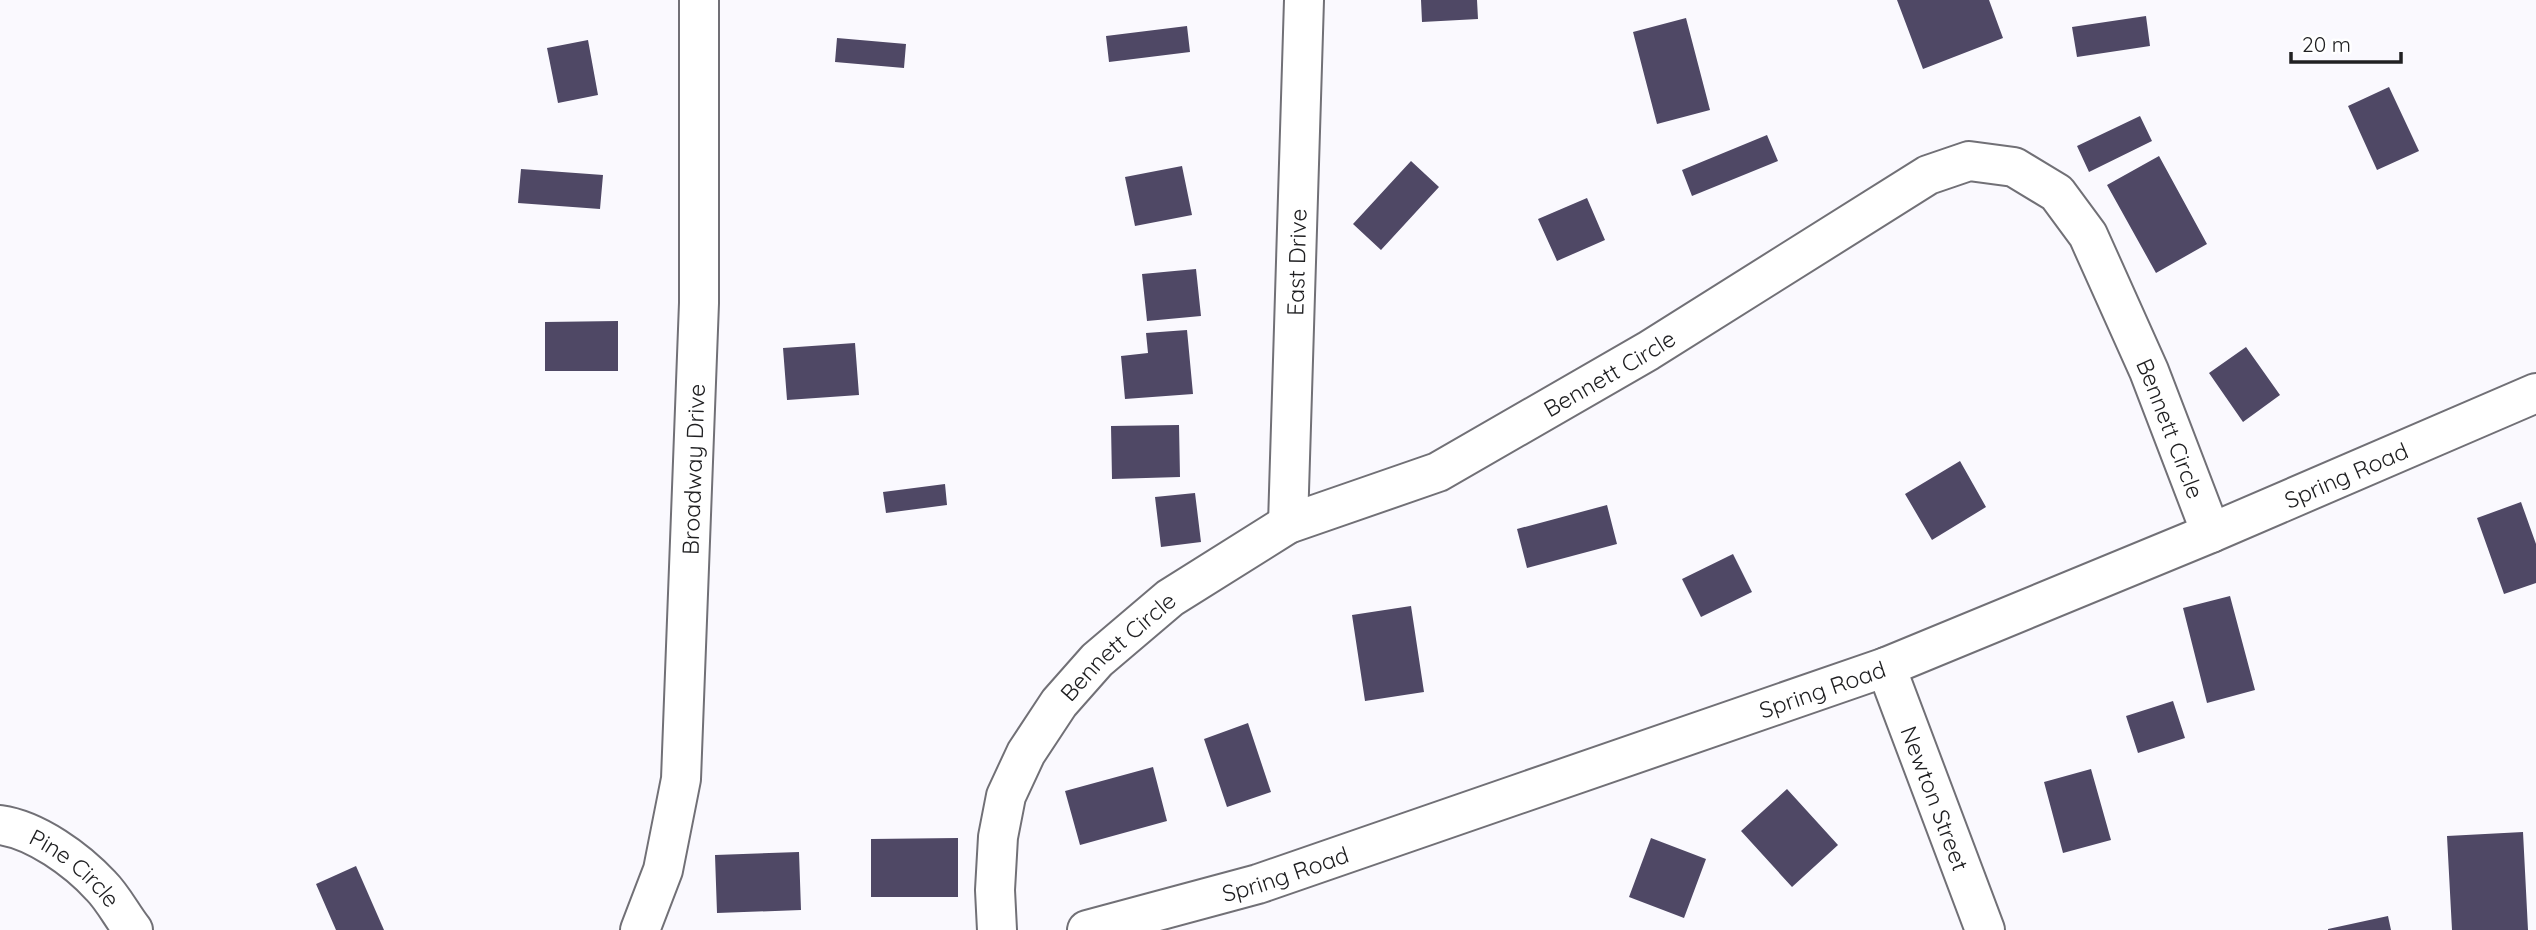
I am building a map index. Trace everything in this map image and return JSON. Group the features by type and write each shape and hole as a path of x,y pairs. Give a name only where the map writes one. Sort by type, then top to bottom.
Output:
{"street":[{"name":"Broadway Drive","path":"640,930 663,870 681,779 699,303 699,0"},
{"name":"East Drive","path":"1288,524 1304,0"},
{"name":"Bennett Circle","path":"997,930 995,890 998,837 1006,796 1026,753 1059,703 1097,660 1170,598 1288,524 1438,472 1648,351 1928,175 1969,161 2014,167 2057,193 2088,235 2150,371 2211,533"},
{"name":"Spring Road","path":"1087,930 1258,884 1886,667 2211,533 2536,393"},
{"name":"Newton Street","path":"1886,667 1985,930"},
{"name":"Pine Circle","path":"0,825 11,827 61,850 102,886 133,930"}],"building":[{"path":"1421,0 1477,0 1478,19 1422,22"},
{"path":"1897,0 1989,0 2003,38 1923,69"},
{"path":"2146,16 2150,46 2077,57 2072,27"},
{"path":"1686,18 1710,110 1657,124 1633,32"},
{"path":"1187,26 1190,52 1109,62 1106,36"},
{"path":"837,38 906,44 904,68 835,62"},
{"path":"588,40 598,95 558,103 547,48"},
{"path":"2389,87 2419,151 2377,170 2348,106"},
{"path":"2140,116 2152,141 2089,172 2077,146"},
{"path":"1767,135 1778,161 1692,196 1682,170"},
{"path":"2159,156 2207,244 2156,273 2107,185"},
{"path":"1411,161 1439,187 1381,250 1353,224"},
{"path":"1182,166 1192,215 1135,226 1125,177"},
{"path":"521,169 603,175 600,209 518,203"},
{"path":"1587,198 1605,240 1557,261 1538,219"},
{"path":"1196,269 1201,316 1147,321 1142,274"},
{"path":"618,321 618,371 545,371 545,322"},
{"path":"1187,330 1193,394 1125,399 1121,356 1148,353 1146,333"},
{"path":"855,343 859,395 787,400 783,348"},
{"path":"2246,347 2280,395 2243,422 2209,373"},
{"path":"1179,425 1180,477 1112,479 1111,426"},
{"path":"1960,461 1986,507 1932,540 1905,494"},
{"path":"945,484 947,505 886,513 883,492"},
{"path":"1195,493 1201,542 1161,547 1155,497"},
{"path":"2521,502 2536,544 2536,583 2504,594 2477,518"},
{"path":"1607,505 1617,544 1527,568 1517,529"},
{"path":"1733,554 1752,592 1701,617 1682,579"},
{"path":"2230,596 2255,690 2207,703 2183,608"},
{"path":"1411,606 1424,692 1365,701 1352,615"},
{"path":"2173,701 2185,738 2138,753 2126,716"},
{"path":"1248,723 1271,792 1227,807 1204,739"},
{"path":"1153,767 1167,821 1080,845 1065,791"},
{"path":"2091,769 2111,840 2063,853 2044,782"},
{"path":"1787,789 1838,845 1792,887 1741,831"},
{"path":"2523,832 2528,930 2452,930 2447,836"},
{"path":"958,838 958,897 871,897 871,839"},
{"path":"1651,838 1706,859 1684,918 1629,897"},
{"path":"799,852 801,910 717,913 715,855"},
{"path":"356,866 384,930 336,930 316,884"},
{"path":"2388,916 2391,930 2328,930 2328,929"}]}
